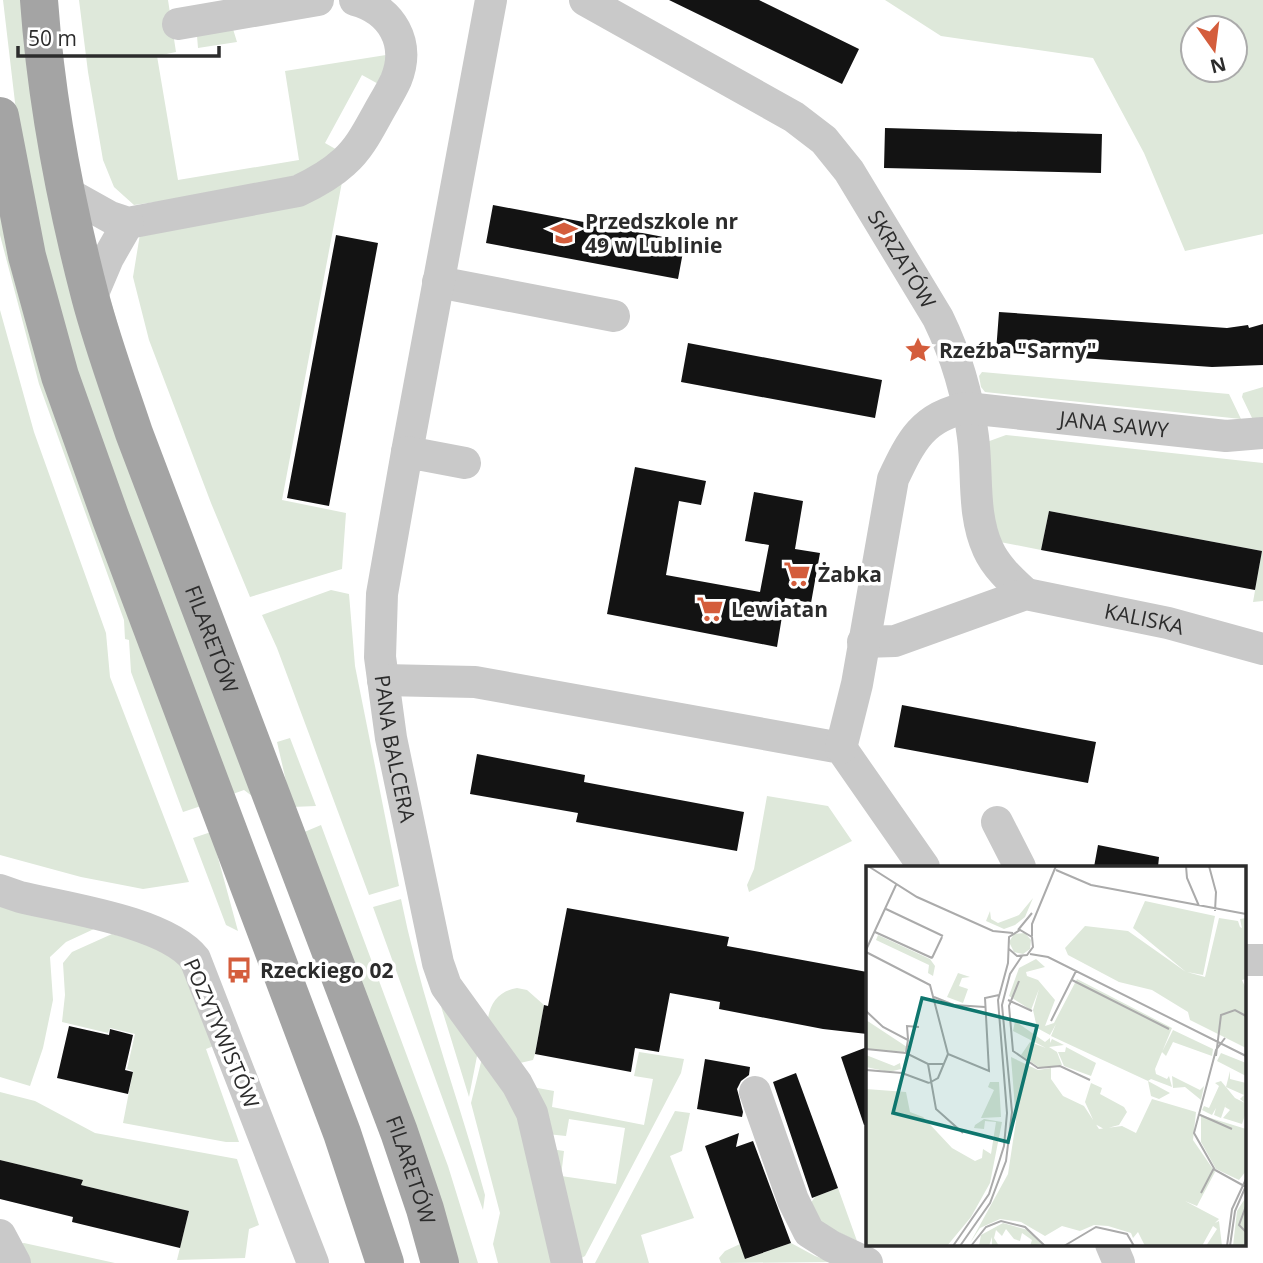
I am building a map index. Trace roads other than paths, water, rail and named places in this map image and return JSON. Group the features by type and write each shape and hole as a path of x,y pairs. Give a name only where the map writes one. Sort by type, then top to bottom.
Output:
{"main road":[{"name":"FILARETÓW","path":"39,0 49,89 67,193 91,298 134,433 399,1132 440,1263"},
{"path":"0,116 27,256 51,350 346,1145 385,1263"},
{"path":"256,906 262,899 278,890 293,891 310,901"}],"street":[{"path":"178,24 318,0"},
{"path":"67,193 110,217 128,223 298,191 322,180 345,162 361,144 397,78 401,55 400,39 384,13 355,0"},
{"path":"383,680 380,635 382,594 491,0"},
{"name":"SKRZATÓW","path":"585,0 794,117 824,140 849,171 938,318 958,365 967,408"},
{"path":"91,298 108,258 128,223"},
{"path":"438,282 614,316"},
{"path":"863,642 895,640 1026,594 1004,572 989,551 979,522 973,436 967,408 928,422 904,456 893,479 863,642 856,684 841,748 923,866"},
{"name":"JANA SAWY","path":"967,408 1226,436 1263,433"},
{"path":"407,452 465,463"},
{"name":"KALISKA","path":"1026,594 1168,623 1263,649"},
{"name":"PANA BALCERA","path":"567,1263 532,1113 517,1084 446,986 438,963 391,738 383,680 475,682 841,748"},
{"path":"997,822 1019,866"},
{"name":"POZYTYWISTÓW","path":"0,890 156,931 187,950 195,959 313,1263"},
{"path":"755,1092 793,1200 809,1232 867,1263"},
{"path":"0,1235 15,1263"},
{"path":"1112,1246 1119,1263"}],"place":[{"name":"Przedszkole nr 49 w Lublinie","path":"564,233"},
{"name":"Rzeźba \"Sarny\"","path":"918,350"},
{"name":"Żabka","path":"797,574"},
{"name":"Lewiatan","path":"710,609"},
{"name":"Rzeckiego 02","path":"239,970"}]}
